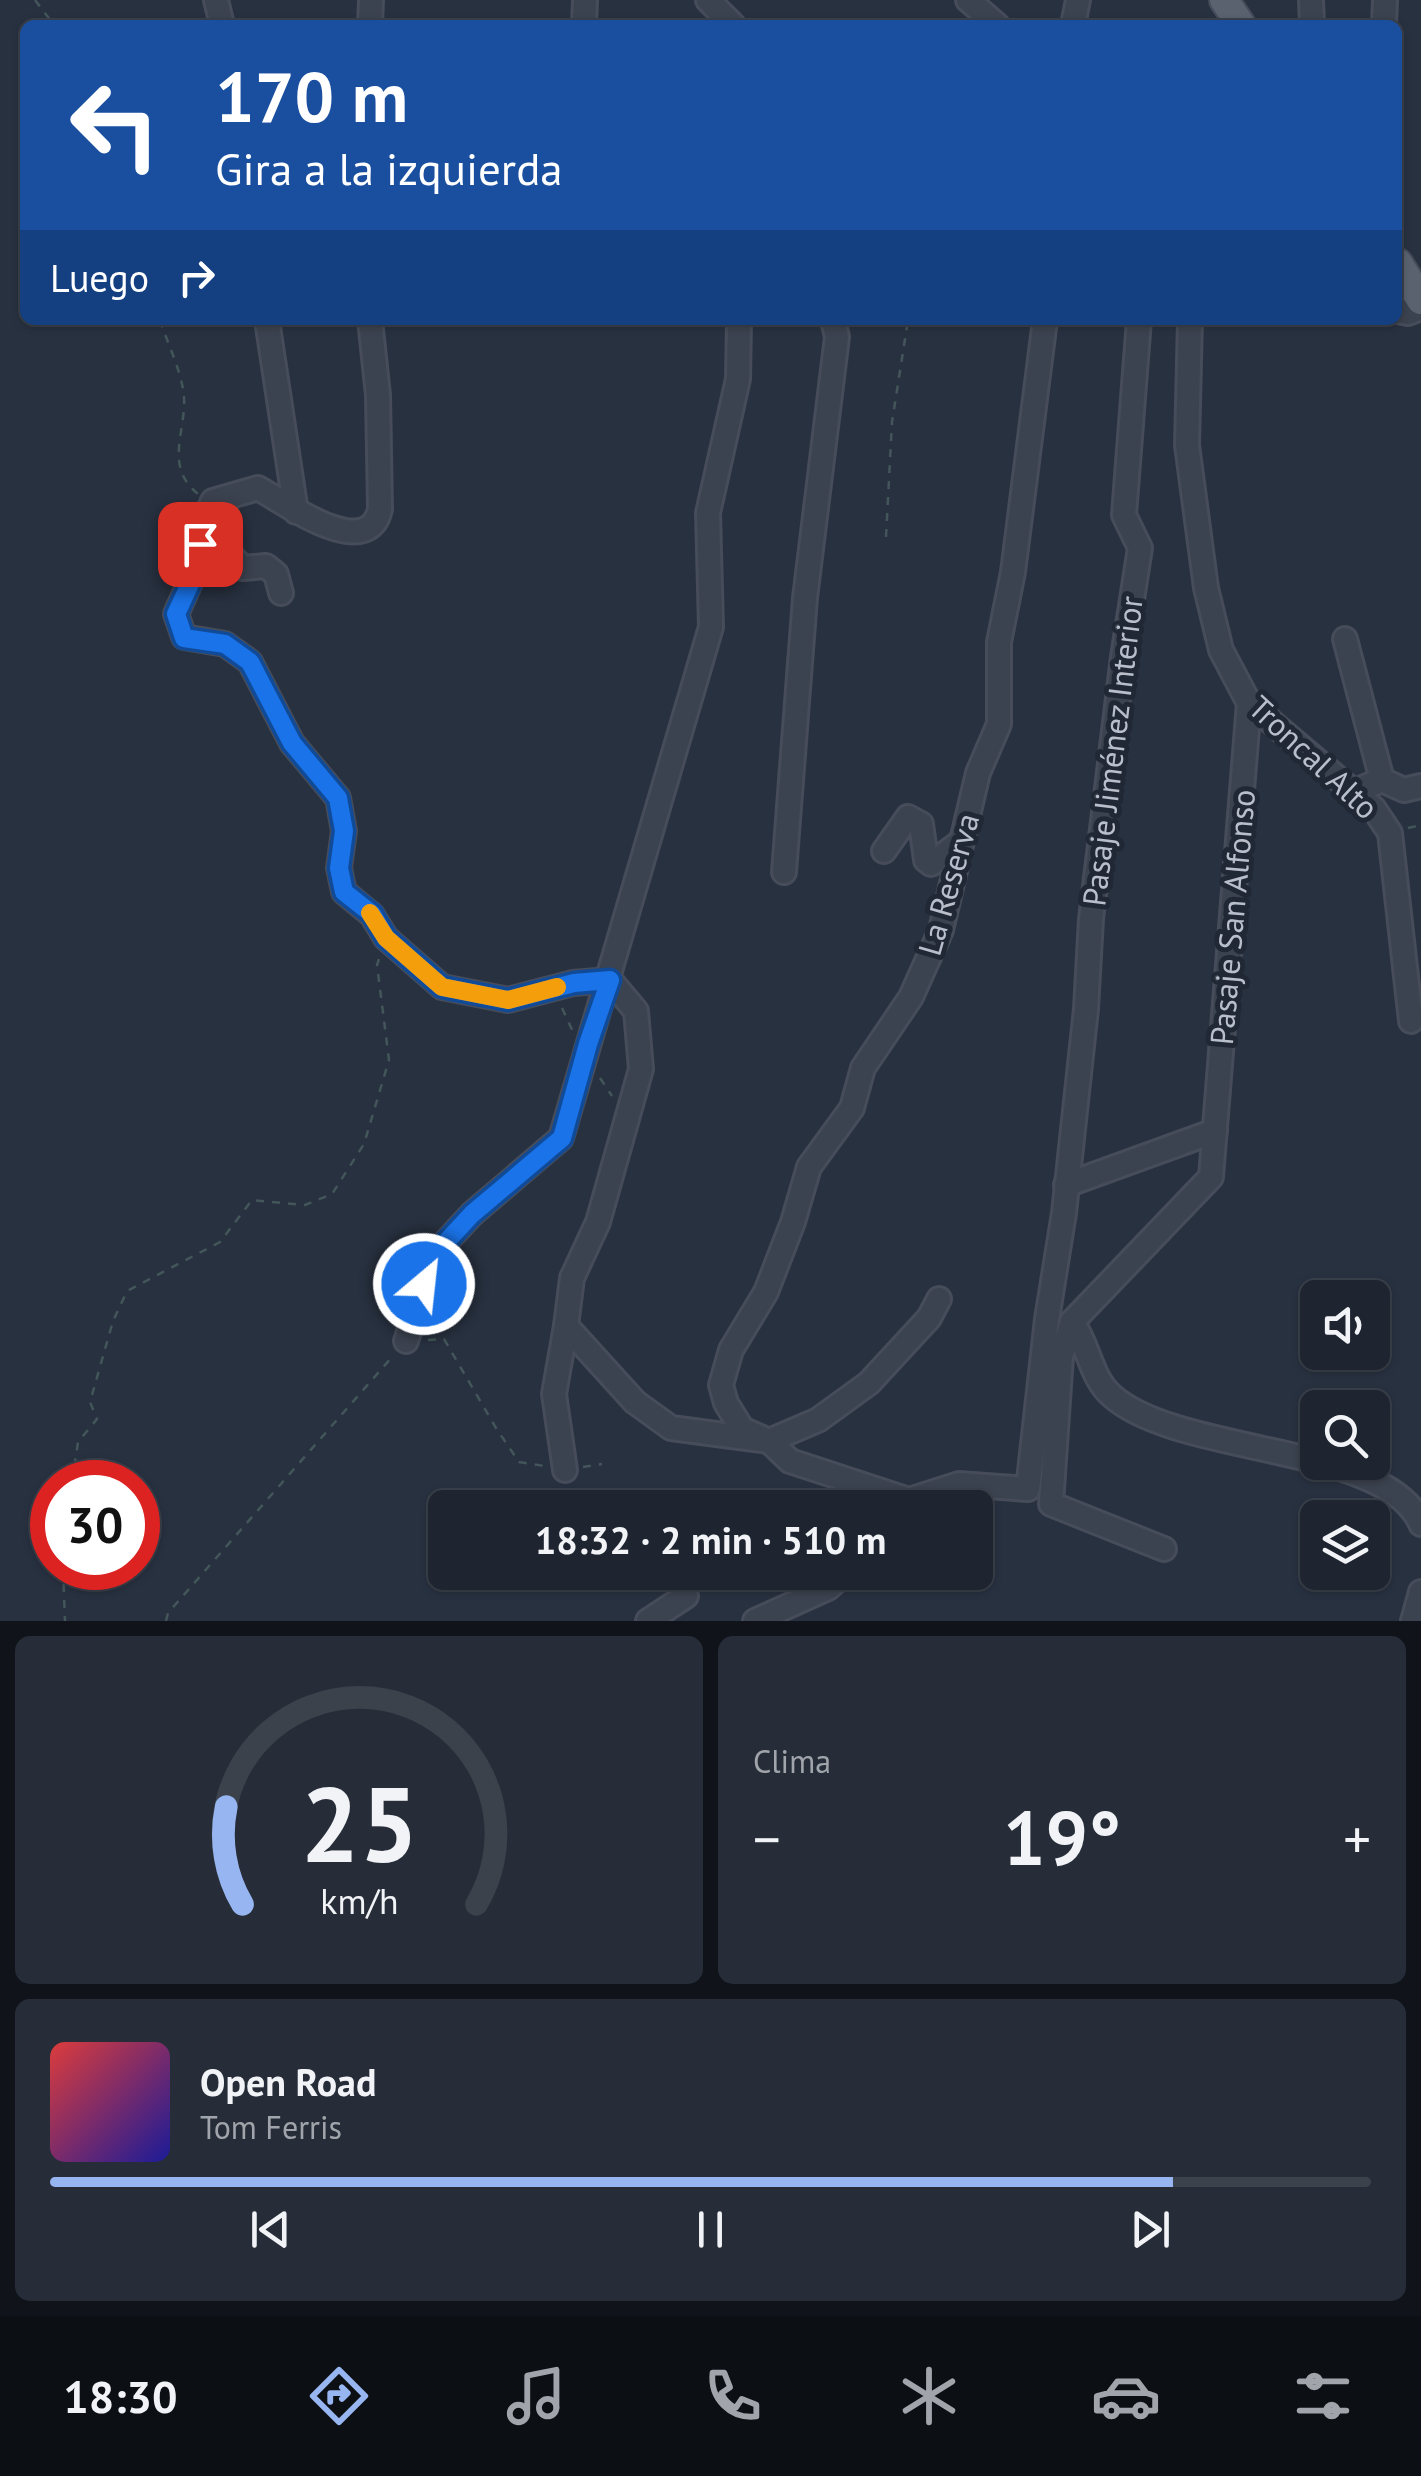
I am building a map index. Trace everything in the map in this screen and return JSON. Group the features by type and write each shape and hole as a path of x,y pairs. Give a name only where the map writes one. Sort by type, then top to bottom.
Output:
{"main road":[{"path":"1402,270 1421,300"}],"street":[{"path":"708,0 728,20"},
{"path":"968,0 991,20"},
{"path":"268,325 296,512"},
{"path":"371,325 378,395 377,522 365,531 349,532 296,512 258,488 218,500 206,516 196,571 176,614 184,638 225,644 250,662 292,743 338,798 344,831 339,868 344,892 372,914 386,938 442,987 508,1000 574,983 610,980"},
{"path":"406,1341 434,1255 472,1214 562,1138 712,628 708,513 738,379 739,325"},
{"path":"784,872 805,598 836,337 833,325"},
{"name":"La Reserva","path":"860,1490 790,1461 769,1442 742,1429 721,1386 731,1350 766,1292 809,1168 852,1108 863,1068 911,997 942,930 978,773 999,724 999,642 1013,572 1044,325"},
{"name":"Pasaje Jiménez Interior","path":"940,1490 959,1484 1028,1489 1066,1185 1123,658 1140,548 1124,515 1139,325"},
{"name":"Troncal Alto","path":"1190,325 1185,423 1206,588 1221,650 1249,703 1382,818 1390,833 1411,1021"},
{"path":"218,500 230,556 242,568 266,566 276,574 282,593"},
{"path":"1345,639 1382,780"},
{"name":"Pasaje San Alfonso","path":"1072,1322 1211,1177 1249,703"},
{"path":"1353,792 1382,780 1415,792"},
{"path":"884,851 908,817 921,824 926,860 931,864 962,841"},
{"path":"565,1470 554,1394 572,1278 598,1222 641,1069 636,1010 610,980"},
{"path":"1066,1185 1215,1130"},
{"path":"566,1326 635,1402 672,1428 769,1442 818,1420 869,1384 929,1318 939,1299"},
{"path":"1072,1322 1086,1345 1098,1378 1111,1396 1134,1410 1174,1426 1360,1476 1409,1502 1421,1524"},
{"path":"1072,1322 1061,1356 1051,1504 1164,1549"},
{"path":"754,1621 824,1590"},
{"path":"1413,1621 1421,1592"},
{"path":"648,1621 686,1596"}],"path":[{"path":"35,0 50,20"},
{"path":"162,325 184,390 178,450 182,476 194,492 218,500"},
{"path":"886,537 892,422 907,325"},
{"path":"75,1460 78,1442 97,1419 90,1402 113,1321 127,1291 220,1242 252,1200 305,1205 332,1194 364,1144 389,1060 377,965 386,938"},
{"path":"166,1621 168,1613 406,1341 444,1340 520,1462 565,1470 602,1464"},
{"path":"64,1590 65,1621"}],"slow traffic":[{"path":"370,913 386,938 442,987 508,1000 557,987"}],"route":[{"path":"200,544 196,571 176,614 184,638 225,644 250,662 292,743 338,798 344,831 339,868 344,892 372,914 386,938 442,987 508,1000 574,983 610,980 562,1138 472,1214 434,1255 424,1284"}]}
